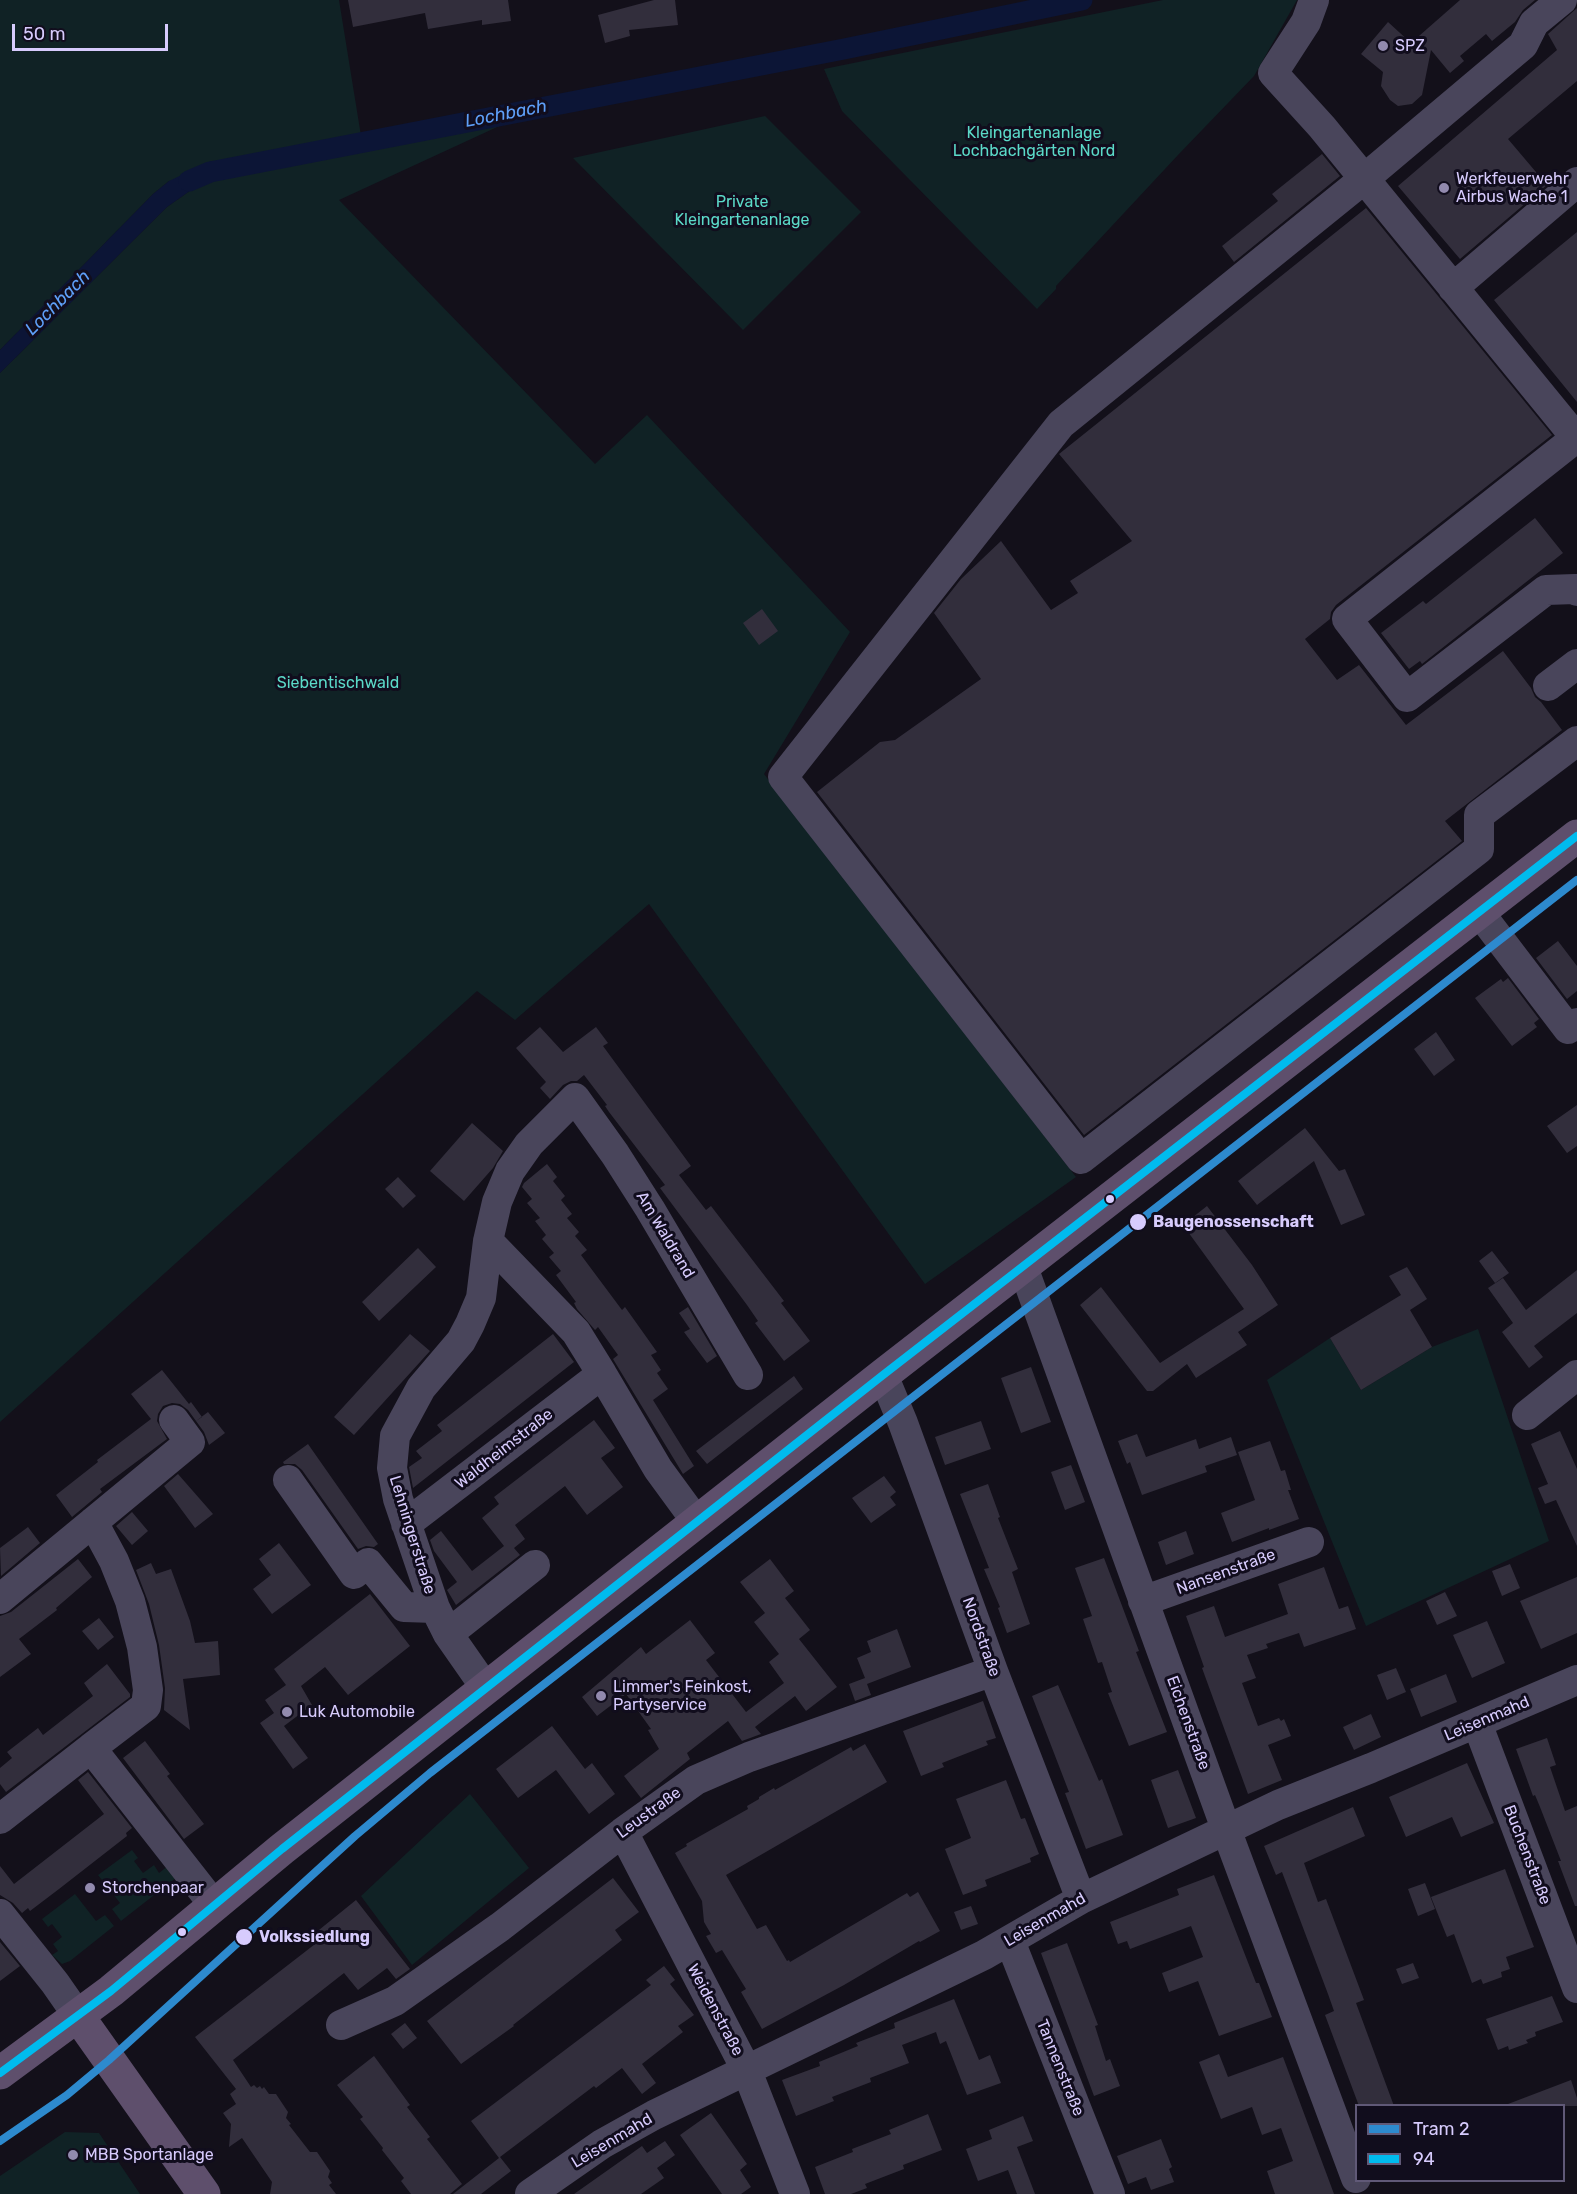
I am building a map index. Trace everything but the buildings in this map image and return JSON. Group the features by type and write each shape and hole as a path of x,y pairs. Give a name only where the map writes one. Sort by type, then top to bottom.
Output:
{"main road":[{"path":"0,2073 78,2016 485,1687 696,1521 1577,837"},
{"path":"78,2016 204,2194"}],"street":[{"path":"1314,0 1306,22 1273,73 1322,127 1576,439 1347,620 1407,698 1546,590 1575,589 1577,591"},
{"path":"1562,0 1534,23 1523,45 1364,179 1061,424 783,777 1081,1159 1479,849 1479,815 1577,741"},
{"path":"1453,288 1577,182"},
{"path":"1548,686 1577,664"},
{"path":"1479,912 1568,1029 1577,1023"},
{"name":"Lehningerstraße","path":"485,1687 441,1621 406,1524 392,1468 395,1436 421,1388 461,1341 470,1324 481,1298 488,1240 497,1202 510,1171 529,1144 575,1098"},
{"name":"Am Waldrand","path":"575,1098 650,1209 748,1375"},
{"path":"488,1240 576,1332 658,1469 696,1521"},
{"name":"Eichenstraße","path":"1023,1267 1226,1829 1355,2174"},
{"name":"Waldheimstraße","path":"406,1524 602,1374"},
{"name":"Nordstraße","path":"883,1375 1081,1899"},
{"path":"1527,1415 1577,1376"},
{"path":"0,1599 190,1442 174,1420"},
{"path":"288,1480 354,1574 368,1563 404,1607 441,1621 535,1565"},
{"path":"0,1819 146,1706 148,1690 142,1647 130,1601 114,1561 93,1522"},
{"name":"Nansenstraße","path":"1143,1601 1309,1542"},
{"name":"Leustraße","path":"342,2025 395,2001 500,1927 623,1832 703,1777 749,1757 993,1671"},
{"name":"Leisenmahd","path":"530,2194 602,2144 654,2115 1010,1941 1081,1899 1287,1801 1577,1680"},
{"name":"Buchenstraße","path":"1477,1723 1577,1988"},
{"path":"91,1748 214,1905"},
{"name":"Weidenstraße","path":"623,1832 747,2071 795,2194"},
{"path":"0,1914 78,2016"},
{"name":"Tannenstraße","path":"1010,1941 1110,2194"}],"green space":[{"name":"Siebentischwald","path":"0,0 339,0 362,142 534,110 339,200 595,464 647,415 850,632 764,774 1076,1177 925,1284 649,904 515,1020 477,991 0,1422 0,373 167,207 194,188 216,180 169,181 153,194 0,350"},
{"name":"Kleingartenanlage Lochbachgärten Nord","path":"1163,0 1297,0 1254,76 1037,309 842,111 824,69"},
{"name":"Private Kleingartenanlage","path":"765,116 861,212 743,330 573,158"},
{"path":"1478,1329 1549,1541 1366,1626 1267,1380 1330,1338 1361,1390 1432,1347"},
{"path":"470,1794 529,1868 412,1965 361,1896"},
{"path":"132,1850 138,1858 134,1861 143,1873 154,1865 159,1873 173,1862 181,1874 121,1921 112,1909 120,1903 98,1875"},
{"path":"75,1894 96,1921 105,1915 114,1926 70,1961 62,1964 52,1955 58,1951 53,1944 62,1937 52,1924 48,1927 42,1919"},
{"name":"MBB Sportanlage","path":"65,2132 99,2133 140,2194 0,2194 0,2176"}],"water":[{"path":"211,161 216,180 194,188 167,207 0,373 0,350 153,194 169,181"}],"waterway":[{"name":"Lochbach","path":"189,181 210,172 844,49 1082,0"}],"tram line":[{"name":"2","path":"0,2141 67,2095 109,2060 355,1836 430,1773 1577,880"}],"transit line":[{"name":"94","path":"0,2073 111,1991 282,1849 883,1375 1577,836"}],"place":[{"name":"SPZ","path":"1383,46"},
{"name":"Werkfeuerwehr Airbus Wache 1","path":"1444,188"},
{"name":"Baugenossenschaft","path":"1138,1222"},
{"name":"Limmer's Feinkost, Partyservice","path":"601,1696"},
{"name":"Luk Automobile","path":"287,1712"},
{"name":"Storchenpaar","path":"90,1888"},
{"name":"Volkssiedlung","path":"244,1937"},
{"name":"MBB Sportanlage","path":"73,2155"}]}
